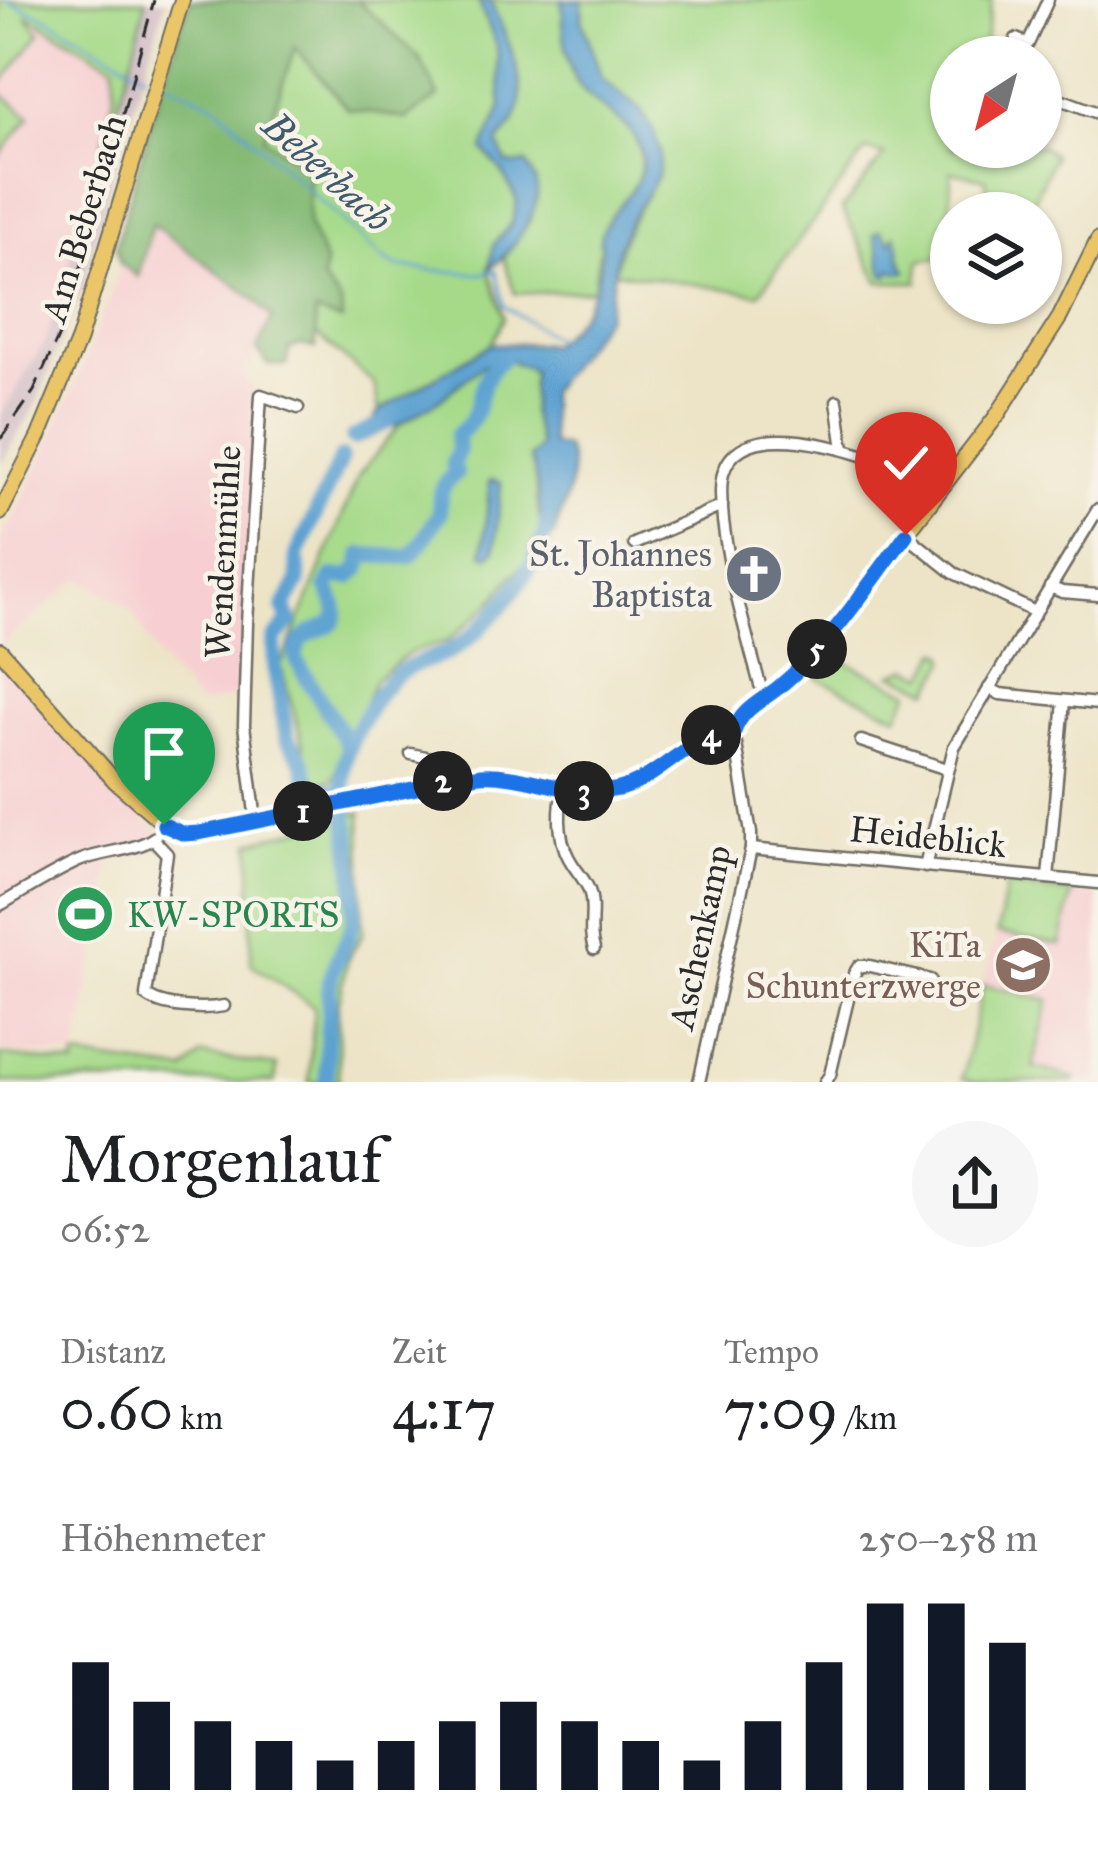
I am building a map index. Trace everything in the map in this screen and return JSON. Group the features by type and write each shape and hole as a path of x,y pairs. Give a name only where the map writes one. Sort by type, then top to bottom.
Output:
{"main road":[{"name":"Am Beberbach","path":"0,513 53,404 84,324 182,0"},
{"path":"0,650 94,760 177,832 191,834 469,776 502,775 595,792 625,788 704,739 734,732 744,713 778,688 823,643 1022,379 1096,247"}],"street":[{"path":"1032,36 1048,0"},
{"path":"1062,100 1098,113"},
{"name":"Wendenmühle","path":"256,821 244,725 261,395 298,408"},
{"path":"837,401 844,449"},
{"path":"760,685 730,571 722,506 724,472 730,459 759,441 828,444 944,486"},
{"path":"634,544 722,506"},
{"path":"925,867 954,747 1096,516"},
{"path":"906,535 954,573 1035,612"},
{"path":"1050,587 1098,596"},
{"path":"989,688 1000,694 1098,704"},
{"path":"1048,878 1064,701"},
{"name":"Aschenkamp","path":"699,1082 751,849 734,732"},
{"path":"861,741 947,769"},
{"path":"411,754 461,764 469,776"},
{"path":"563,788 561,841 590,893 589,935 594,949"},
{"path":"0,905 77,862 146,844 164,825"},
{"path":"153,838 167,854 146,995 154,1002 208,1009 224,1006"},
{"name":"Heideblick","path":"751,849 1098,883"},
{"path":"826,1082 859,966 930,980"}],"shaded area":[{"path":"146,0 166,0 82,289 36,404 0,465 0,417 45,342"},
{"path":"8,13 30,16 114,65 115,90 95,178 45,343 0,417 0,24"},
{"path":"151,224 252,297 272,318 243,377 258,394 240,695 199,705 158,657 130,608 80,578 0,645 0,541 80,373 120,263 137,276"},
{"path":"0,661 107,782 163,836 151,851 112,860 76,1057 0,1051"},
{"path":"1072,893 1098,896 1098,1082 1030,1082 1048,1000 983,985 997,933 1061,945"}],"green space":[{"path":"0,0 146,0 95,178 115,90 114,65 26,15 40,33 0,85"},
{"path":"190,0 357,0 420,59 439,96 406,119 348,109 295,47 264,138 309,168 308,225 325,263 322,280 341,303 342,321 315,313 316,348 289,349 286,365 268,365 257,349 272,318 252,297 152,224 138,277 120,263 116,246"},
{"path":"357,0 478,0 497,46 502,108 483,149 503,173 517,201 512,223 494,244 489,270 504,318 491,344 379,411 374,383 316,334 315,312 329,316 322,280 325,263 308,225 309,168 263,139 296,45 420,59"},
{"path":"490,0 562,0 572,74 585,93 626,126 639,147 637,181 603,235 593,290 515,294 504,258 531,219 515,165 506,163 497,143 515,122 511,49"},
{"path":"582,0 992,0 986,36 930,36 930,168 1048,168 1037,192 987,192 986,179 951,171 951,192 930,192 930,259 920,260 918,282 879,282 842,209 885,155 866,150 759,294 615,272 626,233 657,176 641,110 602,80 582,19"},
{"path":"0,92 30,116 0,155"},
{"path":"503,358 533,370 540,447 530,458 542,539 553,536 448,641 409,653 375,679 333,780 314,784 281,666 359,475 401,423 483,365"},
{"path":"939,651 947,661 930,690 893,674 909,668 926,675"},
{"path":"833,656 910,692 898,716 817,678"},
{"path":"361,812 363,933 348,959 338,1007 339,1082 309,1082 314,1007 251,964 251,842"},
{"path":"1006,886 1072,893 1061,945 997,933"},
{"path":"983,985 1049,1000 1033,1067 1075,1078 1074,1082 962,1079"},
{"path":"0,1055 75,1065 76,1057 185,1071 202,1055 277,1066 275,1082 0,1082"}],"water":[{"path":"478,0 490,0 519,76 520,106 498,143 506,163 526,163 537,189 533,211 521,234 489,270 494,244 512,223 517,201 503,173 483,149 502,107 497,46"},
{"path":"562,0 582,0 582,20 602,79 641,110 660,154 658,176 618,249 607,315 549,392 551,445 565,447 571,468 553,536 543,540 530,458 540,446 531,413 532,370 503,358 483,365 398,425 367,430 379,411 491,344 551,344 579,317 591,296 599,272 603,229 637,182 642,159 625,125 577,82 567,53"},
{"path":"881,230 891,243 895,235 907,271 884,274 874,234"},
{"path":"489,481 501,483 495,550 489,556 483,554"}],"waterway":[{"name":"Beberbach","path":"5,0 146,74"},
{"name":"Beberbach","path":"167,83 215,104 386,261 398,267 480,274 496,271 504,306 557,340"},
{"path":"349,746 298,662 299,645 336,616 327,587 332,577 350,577 360,568 362,555 409,557 422,542 440,513 442,490 456,473 457,435 473,416 486,378 503,358"},
{"path":"353,438 387,422"},
{"path":"341,458 297,555 299,581 284,607 290,621 274,640 287,738 303,761 310,787 342,794"},
{"path":"327,1082 330,981 354,913 343,781 350,745 392,678 450,651 495,613 536,556 547,522"}],"railway":[{"path":"0,440 34,391 68,315 154,0"}],"place":[{"name":"St. Johannes Baptista","path":"754,574"},
{"name":"KW-SPORTS","path":"85,914"},
{"name":"KiTa Schunterzwerge","path":"1023,965"}],"route":[{"path":"164,825 184,834 199,833 480,775 516,776 595,792 633,785 704,739 734,732 744,713 778,688 823,643 906,535"}]}
